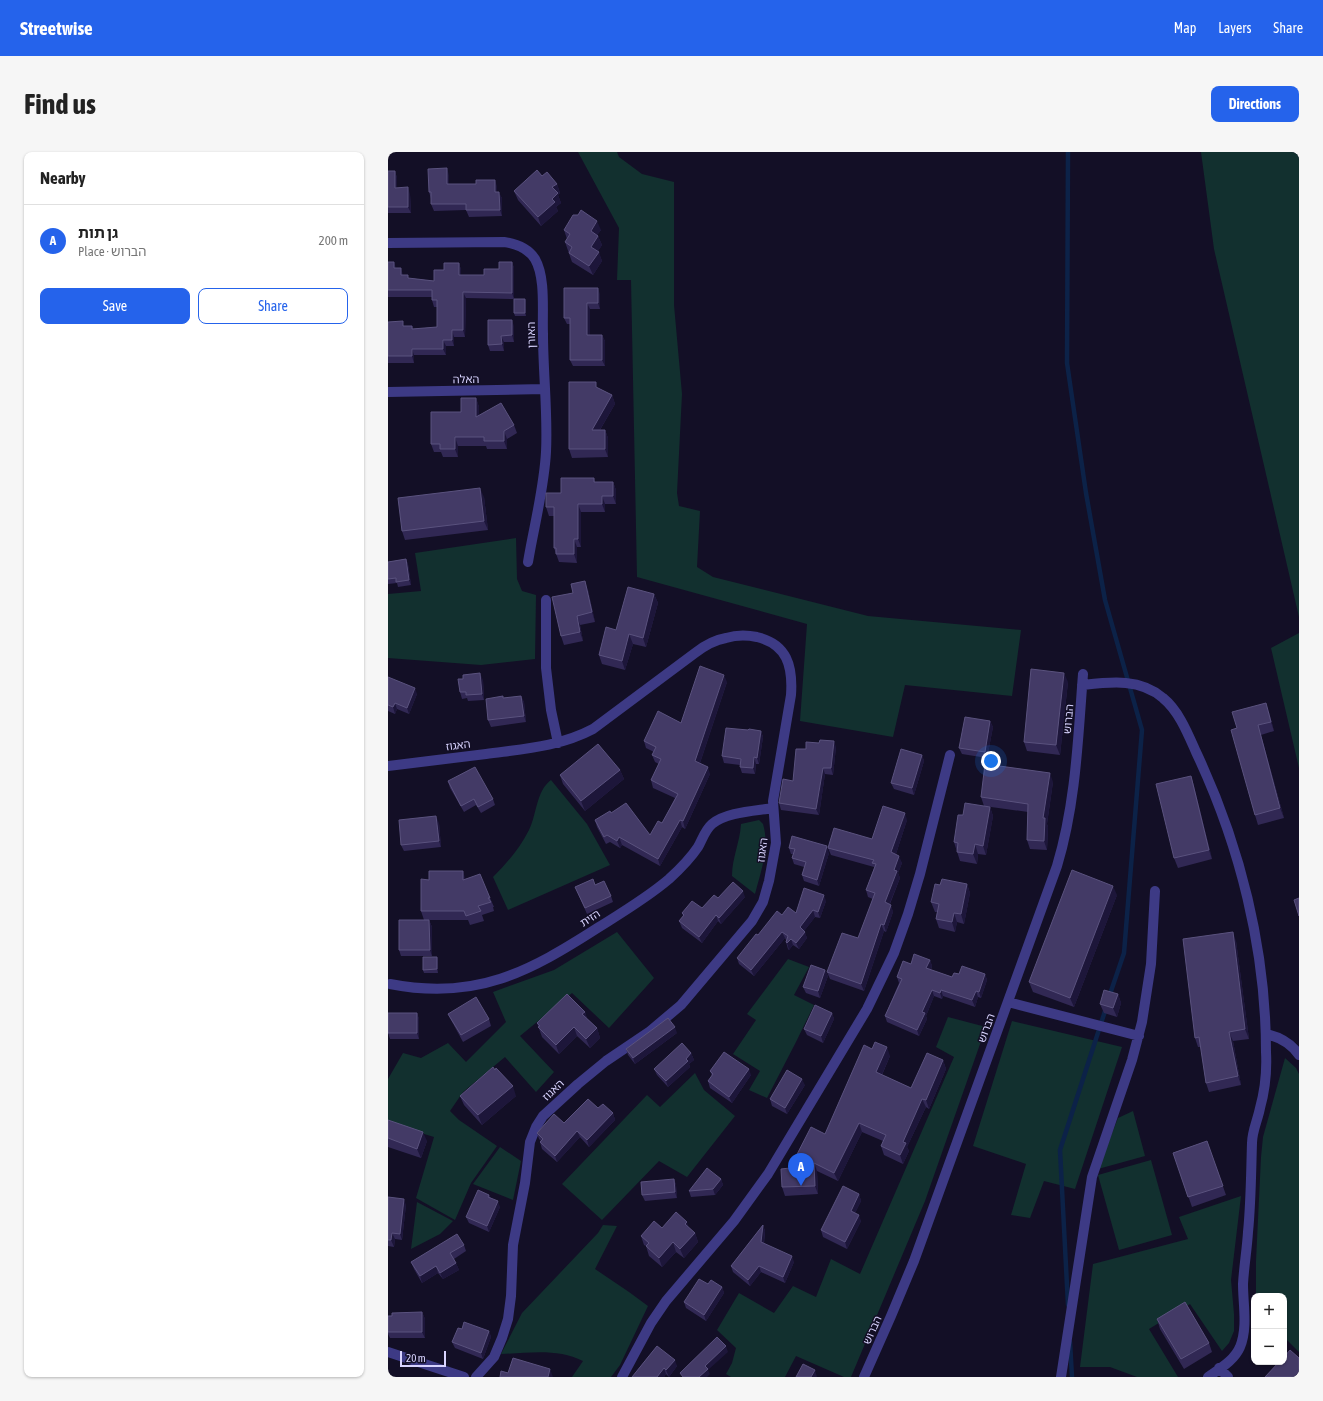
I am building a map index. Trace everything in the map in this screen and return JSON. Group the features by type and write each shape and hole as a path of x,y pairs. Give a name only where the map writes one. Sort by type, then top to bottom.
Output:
{"street":[{"name":"האורן","path":"388,243 504,242 519,246 530,253 538,265 542,281 546,428 545,461 542,490 528,562"},
{"name":"האלה","path":"388,392 544,389"},
{"path":"546,600 546,668 551,710 558,743"},
{"name":"האגוז","path":"388,766 527,749 558,743 578,736 593,729 695,653 709,644 725,638 734,636 752,636 775,644 784,654 789,665 792,679 791,695 773,808 776,843 769,881 763,902 752,921 690,996 676,1010 649,1032 606,1061 582,1080 552,1108 536,1127 530,1142 525,1183 513,1245 511,1296 508,1319 494,1357 476,1377"},
{"name":"הברוש","path":"864,1377 914,1261 1048,893 1064,839 1074,785 1083,674"},
{"path":"1082,685 1117,682 1137,684 1155,691 1163,697 1177,713 1200,759 1235,852 1256,945 1265,1009 1266,1065 1264,1087 1252,1140 1251,1188 1243,1285 1245,1324 1243,1339 1239,1350 1230,1360 1208,1377"},
{"path":"622,1377 651,1323 666,1301 734,1221 768,1174 867,1009 894,953 908,914 922,868 950,755"},
{"name":"הזית","path":"390,984 425,989 464,988 492,982 523,971 577,941 656,889 685,863 699,845 708,829 716,822 735,815 773,808"},
{"path":"1061,1377 1092,1177 1139,1036 1146,1003 1151,964 1155,891"},
{"path":"1008,1002 1139,1036"},
{"path":"1266,1034 1285,1040 1299,1055"},
{"path":"388,1352 464,1377"},
{"path":"1220,1368 1228,1377"}],"green space":[{"path":"578,152 617,152 619,157 642,174 674,182 674,305 682,394 677,493 679,506 700,511 697,567 713,577 868,616 1021,630 1012,696 905,685 893,737 800,721 807,624 637,577 631,280 617,280 619,228"},
{"path":"1201,152 1299,152 1299,617 1214,249"},
{"path":"516,538 517,579 522,591 536,595 535,659 481,665 388,658 388,594 421,591 415,553"},
{"path":"1299,633 1299,768 1271,648"},
{"path":"551,780 587,824 610,865 508,910 493,877 522,843 532,824 542,790"},
{"path":"759,820 763,824 766,841 764,859 755,894 732,876 732,869 741,824"},
{"path":"617,932 654,978 609,1028 572,993 520,1036 554,1072 536,1092 505,1057 463,1092 450,1111 459,1120 497,1146 471,1183 455,1220 416,1198 434,1137 388,1123 388,1079 403,1053 421,1058 448,1043 466,1062 506,1022 493,992 554,970"},
{"path":"788,959 809,967 794,995 814,1005 767,1098 749,1090 760,1071 733,1054 756,1020 747,1014"},
{"path":"948,1017 986,1027 925,1201 851,1377 844,1377 796,1356 785,1377 731,1377 726,1374 732,1363 736,1348 717,1330 739,1293 774,1313 793,1286 816,1297 831,1259 860,1274 954,1057 936,1047"},
{"path":"1012,1021 1122,1047 1075,1189 1044,1181 1030,1218 1011,1215 1026,1164 973,1146"},
{"path":"1285,1058 1296,1068 1299,1074 1299,1352 1287,1340 1287,1293 1256,1293 1256,1261 1263,1137"},
{"path":"695,1073 704,1090 735,1116 687,1177 659,1161 602,1220 562,1184 647,1095 660,1107"},
{"path":"1133,1111 1145,1156 1098,1169 1118,1118"},
{"path":"500,1147 521,1161 513,1200 473,1184"},
{"path":"1151,1160 1172,1235 1119,1250 1098,1175"},
{"path":"1241,1196 1231,1280 1234,1331 1229,1343 1222,1351 1190,1304 1149,1329 1178,1377 1137,1377 1110,1367 1080,1367 1093,1264 1188,1239 1179,1217"},
{"path":"417,1202 453,1221 440,1234 411,1249"},
{"path":"603,1225 617,1226 595,1269 648,1306 620,1365 611,1377 572,1377 583,1361 564,1354 533,1352 501,1354 522,1313 598,1233"}],"building":[{"path":"447,168 447,184 476,184 476,180 495,180 495,192 499,192 500,210 466,210 466,204 431,204 428,169"},
{"path":"537,170 542,176 547,172 557,184 552,187 558,193 552,199 555,202 538,217 514,191"},
{"path":"388,171 395,171 395,188 408,187 408,207 388,207"},
{"path":"581,210 597,221 591,231 598,236 591,247 599,252 589,266 569,253 572,247 565,242 570,234 564,230 573,215 578,215"},
{"path":"388,262 394,262 394,268 401,268 401,275 408,275 408,278 434,281 434,270 444,270 444,263 459,263 459,275 484,275 484,269 499,269 499,262 512,262 512,293 463,292 463,330 452,330 452,340 443,340 443,349 412,349 412,356 388,356 388,322 403,321 403,326 412,326 412,329 437,327 437,300 432,300 432,290 388,290"},
{"path":"564,288 598,288 598,303 587,303 587,335 602,335 602,360 570,360 570,318 564,318"},
{"path":"514,299 525,299 525,313 514,313"},
{"path":"488,320 512,320 512,335 501,336 502,344 488,345"},
{"path":"569,382 596,382 596,387 612,395 592,430 605,430 605,449 569,449"},
{"path":"461,398 476,398 476,417 501,403 514,425 504,431 504,441 484,441 484,437 455,437 455,449 440,449 440,444 431,444 431,412 461,412"},
{"path":"561,478 594,478 594,482 613,482 613,496 602,496 602,504 578,504 578,539 574,539 574,554 556,554 556,548 554,548 554,507 546,507 546,493 561,493"},
{"path":"480,488 484,521 402,531 398,498"},
{"path":"406,559 409,580 396,582 396,578 388,579 388,562"},
{"path":"585,581 592,612 577,616 580,632 561,636 552,597 573,593 571,584"},
{"path":"628,587 654,594 643,638 629,634 622,661 599,655 606,627 616,630"},
{"path":"700,666 724,675 695,761 708,767 683,821 680,820 658,859 619,837 617,841 607,835 604,837 595,820 610,811 611,813 626,803 650,835 658,821 662,823 678,794 651,780 661,759 652,755 656,747 644,741 658,711 681,723"},
{"path":"1031,669 1064,673 1056,745 1024,742"},
{"path":"480,673 482,694 466,695 466,692 460,692 458,679 463,679 463,675"},
{"path":"388,677 415,688 407,708 395,703 393,707 388,705"},
{"path":"503,696 503,698 521,696 524,716 488,720 486,699"},
{"path":"1266,703 1271,722 1258,725 1280,808 1255,815 1231,730 1237,728 1232,712"},
{"path":"965,717 990,721 985,752 959,748"},
{"path":"726,728 761,731 757,758 754,757 753,768 740,767 741,759 722,756"},
{"path":"820,740 834,741 831,768 823,768 816,809 779,803 783,779 793,781 796,749 806,749 806,742 819,743"},
{"path":"598,744 620,770 581,801 560,775"},
{"path":"901,749 922,755 912,788 891,783"},
{"path":"985,764 1050,773 1043,818 1045,818 1044,841 1027,840 1028,804 981,797"},
{"path":"475,767 493,799 478,807 474,799 461,806 448,781"},
{"path":"1191,776 1209,850 1174,858 1156,784"},
{"path":"965,803 990,807 983,846 975,844 973,854 957,852 958,843 954,842 958,815 963,815"},
{"path":"883,806 905,813 891,852 899,856 894,870 897,871 885,902 891,905 884,925 881,924 861,984 827,972 842,933 858,938 875,893 866,890 876,864 872,863 874,860 828,848 834,828 872,839"},
{"path":"436,816 439,841 401,845 399,820"},
{"path":"792,836 827,846 817,880 802,875 806,862 792,858 795,849 789,848"},
{"path":"1072,870 1113,886 1070,998 1029,982"},
{"path":"429,871 463,871 463,880 480,874 490,898 488,898 491,902 478,906 481,911 466,916 464,911 421,911 421,879 429,880"},
{"path":"593,879 595,885 604,881 611,896 585,908 575,887"},
{"path":"942,879 967,884 961,914 954,913 952,922 936,919 939,904 931,902 935,884 940,885"},
{"path":"733,882 743,891 719,918 716,915 699,937 679,921 684,915 682,913 692,901 702,908 714,895 718,898"},
{"path":"804,888 824,895 818,912 813,910 800,927 805,932 796,943 791,939 787,943 788,936 782,932 751,970 737,958 777,911 782,915 788,907 796,913"},
{"path":"1299,898 1299,916 1294,900"},
{"path":"399,920 429,920 430,950 399,950"},
{"path":"1233,932 1245,1029 1229,1032 1238,1076 1206,1083 1199,1037 1195,1038 1183,939"},
{"path":"914,954 930,960 926,968 952,977 954,973 959,974 962,966 985,974 979,992 976,991 972,1000 941,990 940,993 932,990 922,1012 925,1013 917,1030 885,1016 902,979 897,977 903,961 911,964"},
{"path":"423,957 437,957 437,969 423,970"},
{"path":"811,965 825,970 818,991 803,987"},
{"path":"1104,990 1118,994 1113,1008 1100,1004"},
{"path":"567,994 585,1012 582,1014 597,1028 586,1039 574,1027 556,1045 538,1027 540,1026 537,1023"},
{"path":"476,997 489,1019 461,1035 448,1014"},
{"path":"815,1005 832,1013 821,1036 804,1029"},
{"path":"388,1013 417,1013 417,1033 388,1033"},
{"path":"668,1018 675,1027 633,1058 626,1049"},
{"path":"875,1042 887,1047 876,1072 911,1088 927,1053 943,1060 926,1100 922,1099 903,1142 906,1143 900,1155 881,1146 886,1135 859,1123 834,1173 814,1163 815,1186 782,1187 781,1169 790,1168 811,1127 825,1134 864,1045 872,1049"},
{"path":"682,1043 691,1053 686,1059 688,1061 666,1081 654,1069"},
{"path":"724,1052 749,1069 729,1097 708,1081 713,1074 710,1071"},
{"path":"493,1067 495,1070 496,1068 513,1086 478,1115 460,1096"},
{"path":"787,1070 802,1079 785,1108 770,1099"},
{"path":"588,1099 598,1108 603,1104 613,1113 587,1140 577,1131 555,1156 540,1142 543,1139 537,1133 554,1114 564,1123"},
{"path":"388,1120 423,1132 417,1149 388,1138"},
{"path":"1207,1141 1223,1186 1188,1197 1173,1153"},
{"path":"707,1168 721,1179 713,1189 689,1191"},
{"path":"674,1179 675,1192 642,1195 641,1182"},
{"path":"843,1186 859,1194 851,1211 859,1215 845,1242 821,1230"},
{"path":"478,1190 489,1195 488,1197 498,1201 487,1226 466,1217"},
{"path":"388,1197 404,1199 400,1234 392,1233 391,1240 388,1240"},
{"path":"676,1212 687,1222 685,1224 695,1233 680,1249 673,1242 659,1258 646,1246 649,1243 641,1236 654,1221 662,1228"},
{"path":"763,1225 761,1242 792,1256 783,1277 759,1266 748,1280 731,1266"},
{"path":"457,1234 464,1245 450,1253 456,1263 440,1273 436,1266 420,1276 411,1262"},
{"path":"699,1279 708,1284 711,1280 722,1287 704,1315 684,1302"},
{"path":"1185,1302 1209,1343 1181,1359 1157,1319"},
{"path":"422,1312 422,1332 388,1332 388,1316 392,1316 392,1313"},
{"path":"464,1322 489,1331 481,1353 452,1342 458,1328 462,1329"},
{"path":"717,1337 726,1346 705,1366 708,1369 699,1377 683,1377 680,1373"},
{"path":"657,1346 675,1360 666,1370 664,1368 657,1377 632,1377"},
{"path":"1290,1350 1299,1358 1299,1377 1265,1377 1276,1365 1287,1365 1287,1354"},
{"path":"513,1358 550,1369 548,1377 500,1377 501,1371 508,1373"},
{"path":"803,1364 815,1370 811,1377 796,1377"}],"waterway":[{"path":"1068,152 1067,363 1086,493 1105,600 1142,730 1124,953 1109,997"},
{"path":"1068,1305 1060,1150 1106,1008"},
{"path":"1070,1342 1072,1377"}],"place":[{"name":"גן תות","path":"801,1186"}]}
